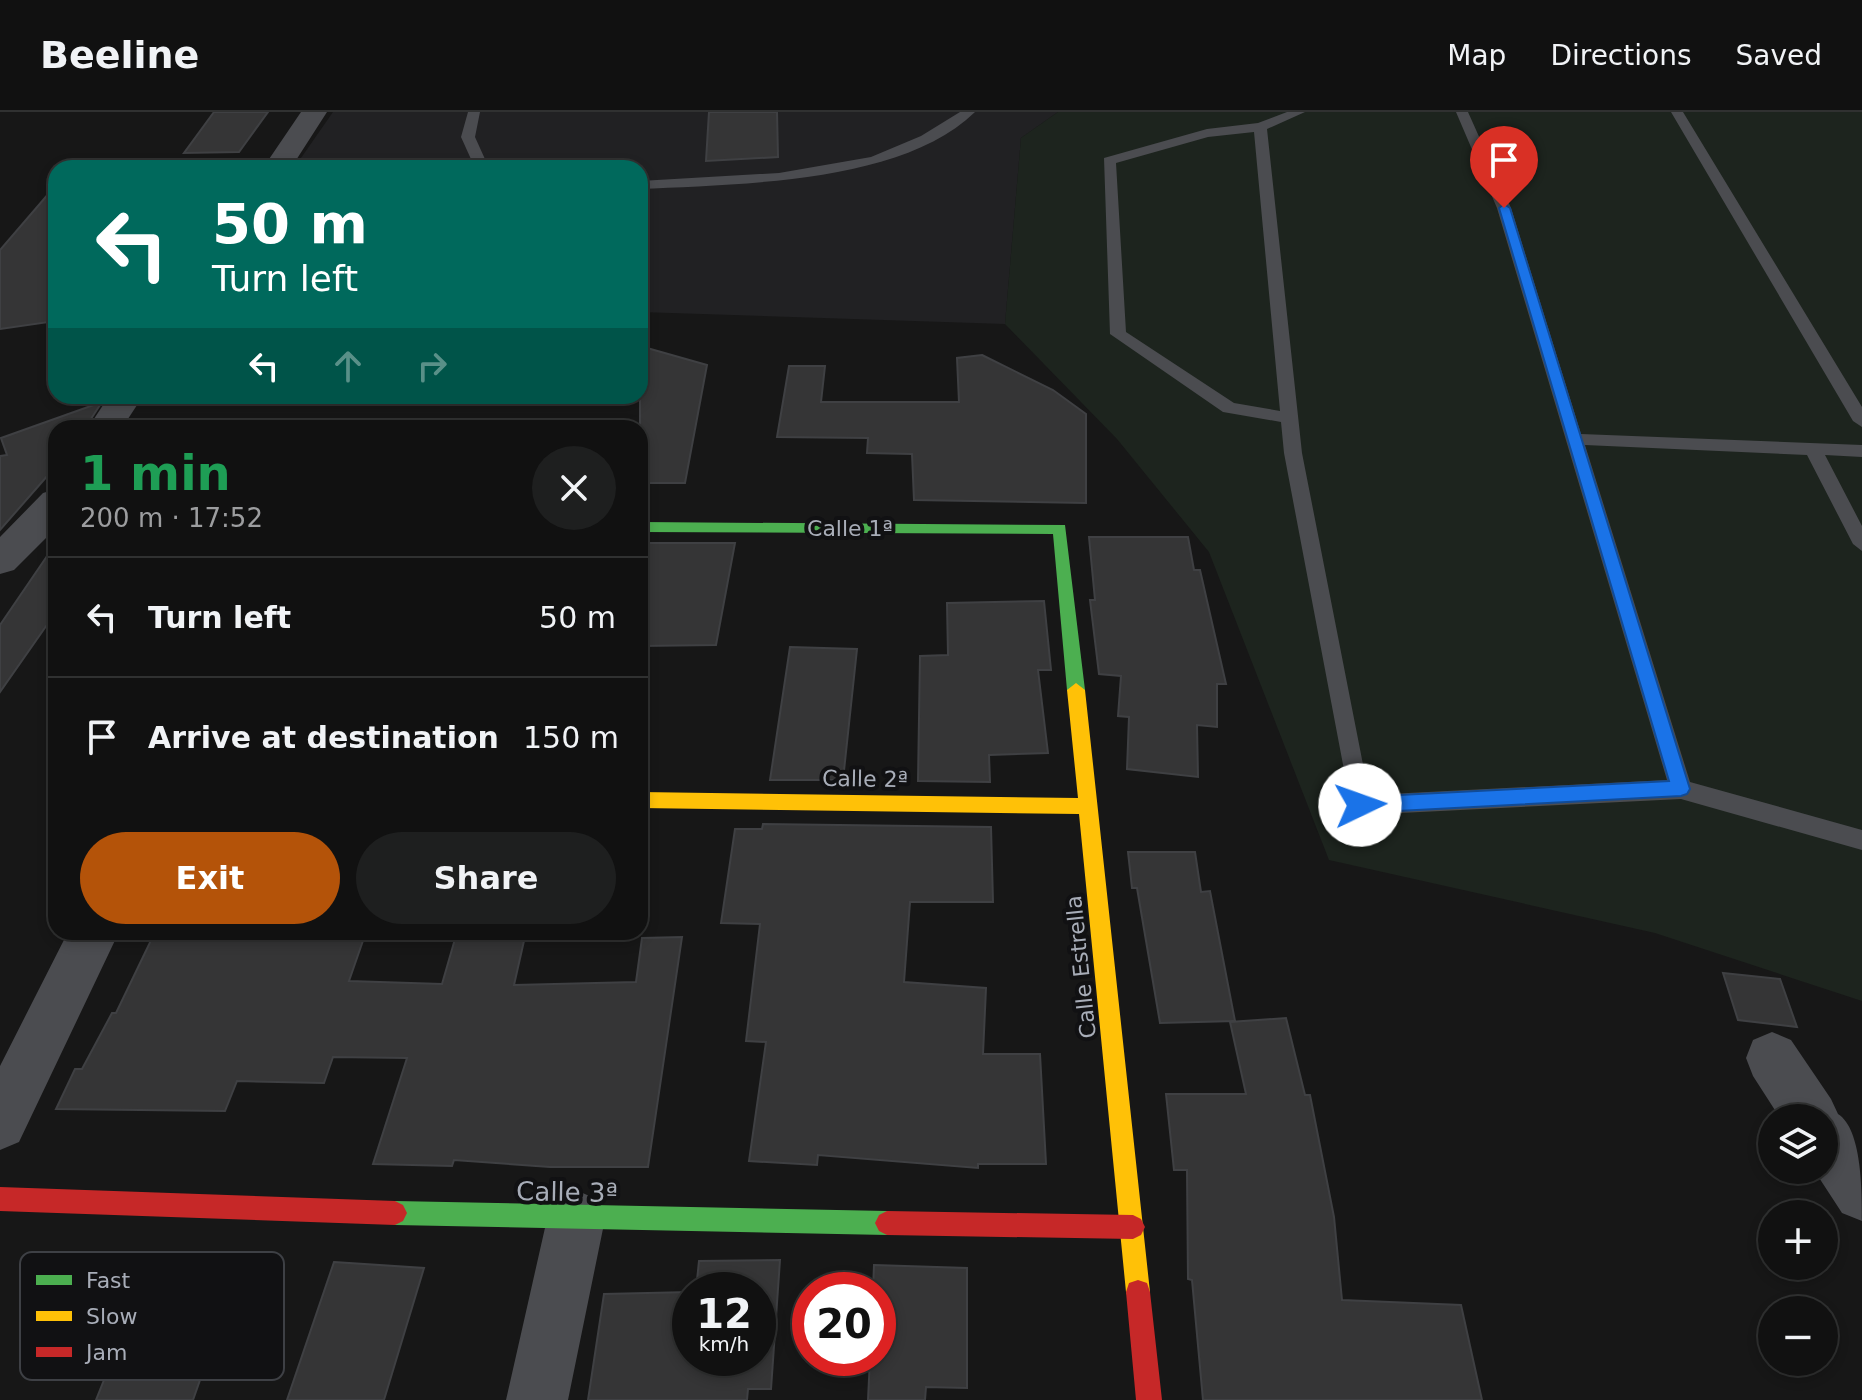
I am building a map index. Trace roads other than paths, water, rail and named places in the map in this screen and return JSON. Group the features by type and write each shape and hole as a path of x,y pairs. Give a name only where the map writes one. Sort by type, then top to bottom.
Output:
{"street":[{"path":"282,160 314,112"},
{"path":"0,560 48,515"},
{"name":"Calle 1ª","path":"648,527 1060,529"},
{"name":"Calle Estrella","path":"1060,529 1149,1400"},
{"name":"Calle 2ª","path":"648,800 1089,806"},
{"path":"0,1123 90,940"},
{"path":"1772,1058 1803,1104"},
{"path":"1838,1157 1862,1193"},
{"name":"Calle 3ª","path":"0,1199 576,1219 1133,1227"},
{"path":"537,1400 576,1219"}],"lane":[{"path":"474,112 468,137 478,160"},
{"path":"648,185 779,177 874,160 926,139 969,112"},
{"path":"1290,418 1229,408 1118,334 1109,161 1207,133 1260,127 1299,112"},
{"path":"1462,112 1504,208 1681,789"},
{"path":"1677,112 1862,421"},
{"path":"1260,127 1293,453 1360,805 1681,789 1862,840"},
{"path":"1572,439 1862,451"},
{"path":"1813,449 1862,544"}]}
